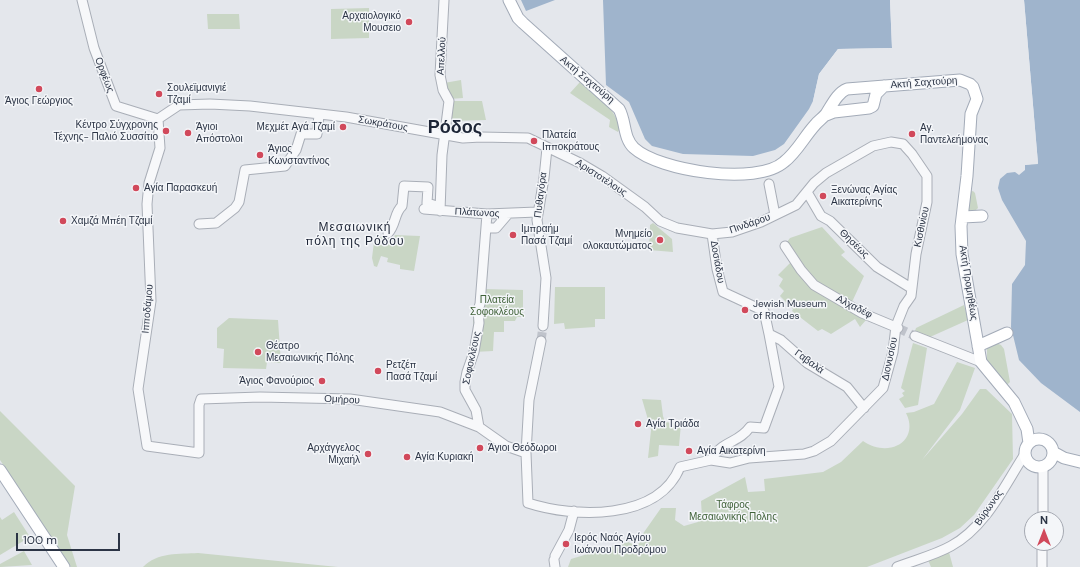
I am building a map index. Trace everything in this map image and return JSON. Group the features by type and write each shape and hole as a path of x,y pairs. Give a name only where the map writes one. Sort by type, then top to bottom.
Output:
{"main road":[{"name":"Ακτή Σαχτούρη","path":"509,0 522,23 619,109 624,121 628,139 639,152 664,163 705,172 758,174 768,178 791,156 843,91 851,88 960,80 965,81 973,87 976,99"},
{"name":"Ακτή Σαχτούρη","path":"824,116 834,112 873,106 876,94 884,86"},
{"name":"Ακτή Προμηθέως","path":"976,99 971,114 963,217 962,254 981,362 1014,402 1033,441"},
{"path":"963,217 982,216"},
{"path":"978,346 1007,333"},
{"path":"1049,459 1052,447 1046,440 1033,441 1025,454 1030,464 1038,466 1049,459 1064,458 1080,462"},
{"path":"0,470 64,567"}],"street":[{"name":"Ορφέως","path":"82,0 98,62 116,106 158,120"},
{"name":"Απελλού","path":"444,0 440,75 443,90 449,101 445,134"},
{"name":"Σωκράτους","path":"158,120 179,105 210,104 250,106 377,122 463,138 528,138 547,148"},
{"path":"199,224 216,223 235,208 240,202 245,170 286,166 296,150 301,134 317,134 318,115"},
{"name":"Ιπποδάμου","path":"158,120 160,148 148,190 147,216 150,301 138,389 139,402 147,446 199,453"},
{"name":"Πλάτωνος","path":"440,208 442,155 445,134"},
{"name":"Πινδάρου","path":"645,206 660,221 677,228 712,234 732,232 796,205 806,192 826,173 873,146 892,142"},
{"name":"Κισθινίου","path":"892,142 903,144 927,176 927,202 911,288 911,296 904,306 897,327"},
{"name":"Αριστοτέλους","path":"547,148 596,172 645,206"},
{"name":"Πυθαγόρα","path":"543,326 546,278 538,231 538,212 544,178 547,148"},
{"path":"768,178 775,215"},
{"path":"388,233 393,227 398,210 402,206 404,186 428,187 427,204 440,208"},
{"name":"Θησέως","path":"806,192 821,216 830,221 877,267 911,288"},
{"name":"Πλάτωνος","path":"424,209 440,208 487,214 538,212"},
{"name":"Σοφοκλέους","path":"479,427 476,410 465,390 465,382 466,372 474,352 479,323 478,310 480,304 487,214"},
{"path":"487,228 496,228 508,214"},
{"name":"Δοσιάδου","path":"712,234 717,269 723,292 764,311 769,334"},
{"name":"Αλχαδέφ","path":"785,246 801,270 814,285 862,313 897,327"},
{"name":"Διονυσίου","path":"711,460 730,464 761,456 804,454 832,442 883,388 897,327"},
{"path":"541,341 529,400 526,453 528,503 546,509 608,512 638,505 647,501 665,489 675,479 680,467 711,460 716,450 746,433 750,427 764,428 780,387 769,334"},
{"name":"Γαβαλά","path":"769,334 781,340 807,363 847,387 864,408"},
{"path":"915,336 981,362"},
{"name":"Ομήρου","path":"199,453 199,405 201,400 260,397 350,399 440,412 479,427 506,446 526,453"},
{"name":"Βύρωνος","path":"897,567 951,546 970,534 980,524 1025,454"},
{"path":"1043,511 1049,459"},
{"path":"555,561 569,530 574,511"},
{"path":"1042,551 1042,567"}],"green space":[{"name":"Αρχαιολογικό Μουσειο","path":"369,8 369,38 331,39 331,9"},
{"path":"207,14 239,14 240,29 208,29"},
{"path":"461,80 463,98 450,99 444,83"},
{"path":"580,82 598,97 614,114 620,128 618,132 609,127 610,120 570,93"},
{"path":"452,101 482,101 486,120 449,121"},
{"path":"973,191 975,193 978,208 974,212 967,209 970,192"},
{"path":"653,223 672,239 673,252 649,250 650,225"},
{"path":"822,227 845,252 841,255 864,276 852,302 872,313 860,327 855,319 831,334 822,329 818,331 792,311 793,309 780,296 784,291 779,286 783,279 778,275 793,260 784,246 790,238"},
{"path":"383,235 393,239 395,235 420,236 414,271 400,269 400,265 387,262 388,258 381,256 377,267 374,266 372,258 374,242"},
{"path":"555,287 605,287 605,319 595,319 595,327 565,329 564,323 554,324"},
{"name":"Πλατεία Σοφοκλέους","path":"483,289 523,290 523,317 517,317 515,321 504,321 504,332 494,332 493,351 474,352 473,317 482,299"},
{"path":"964,305 968,320 930,337 915,331 916,328"},
{"path":"229,318 278,320 281,363 267,362 266,369 223,368 224,349 217,348 217,328"},
{"path":"913,343 927,348 918,405 905,408 899,399 904,396 902,393 905,391 901,388"},
{"path":"996,343 1001,345 1004,349 1010,382 1006,386 987,363 987,348"},
{"name":"Τάφρος Μεσαιωνικής Πόλης","path":"957,362 975,368 960,410 922,460 962,414 980,389 986,389 1012,414 1013,459 974,515 960,528 942,538 867,567 568,567 571,559 628,542 637,546 642,535 661,508 676,508 675,520 684,526 698,522 702,517 701,501 745,477 748,492 765,491 764,479 823,472 841,462 863,441 873,446 883,448 900,444 909,432 909,423 906,413 914,412 934,404"},
{"path":"642,399 661,400 665,422 681,424 679,446 659,445 658,456 648,458 651,430"},
{"path":"0,411 75,486 67,535 77,567 71,567 0,460"},
{"path":"14,512 30,537 0,555 0,517 2,520"},
{"path":"24,551 32,565 0,567 0,564"},
{"path":"949,552 953,567 931,567 928,560"},
{"path":"198,553 338,567 143,567 149,562 162,556"}],"water":[{"path":"521,0 555,0 526,11"},
{"path":"603,0 890,0 892,48 838,49 819,74 813,101 809,109 784,144 775,150 753,156 683,154 652,146 645,139 629,102 606,85"},
{"path":"1024,0 1080,0 1080,412 1041,383 1019,360 1011,327 1012,284 1025,265 1026,241 1002,200 998,188 1000,179 1007,173 1015,172 1019,175 1025,170 1025,165 1038,163"}],"pier":[{"path":"890,0 892,0 894,49 839,51 821,74 815,102 813,101 819,74 838,49 892,48"},
{"path":"1022,0 1024,0 1038,164 1025,165 1023,164 1035,162"}],"tunnel":[{"path":"541,341 543,326"},
{"path":"898,328 915,336"}],"place":[{"name":"Αρχαιολογικό Μουσειο","path":"409,22"},
{"name":"Άγιος Γεώργιος","path":"39,89"},
{"name":"Σουλεϊμανιγιέ Τζαμί","path":"159,94"},
{"name":"Μεχμέτ Αγά Τζαμί","path":"343,127"},
{"name":"Κέντρο Σύγχρονης Τέχνης- Παλιό Συσσίτιο","path":"166,131"},
{"name":"Άγιοι Απόστολοι","path":"188,133"},
{"name":"Αγ. Παντελεήμονας","path":"912,134"},
{"name":"Πλατεία Ιπποκράτους","path":"534,141"},
{"name":"Άγιος Κωνσταντίνος","path":"260,155"},
{"name":"Αγία Παρασκευή","path":"136,188"},
{"name":"Ξενώνας Αγίας Αικατερίνης","path":"823,196"},
{"name":"Χαμζά Μπέη Τζαμί","path":"63,221"},
{"name":"Ιμπραήμ Πασά Τζαμί","path":"513,235"},
{"name":"Μνημείο ολοκαυτώματος","path":"660,240"},
{"name":"Jewish Museum of Rhodes","path":"745,310"},
{"name":"Θέατρο Μεσαιωνικής Πόλης","path":"258,352"},
{"name":"Ρετζέπ Πασά Τζαμί","path":"378,371"},
{"name":"Άγιος Φανούριος","path":"322,381"},
{"name":"Αγία Τριάδα","path":"638,424"},
{"name":"Άγιοι Θεόδωροι","path":"480,448"},
{"name":"Αγία Αικατερίνη","path":"689,451"},
{"name":"Αρχάγγελος Μιχαήλ","path":"368,454"},
{"name":"Αγία Κυριακή","path":"407,457"},
{"name":"Ιερός Ναός Αγίου Ιωάννου Προδρόμου","path":"566,544"}],"district":[{"name":"Ρόδος","path":"455,128"},
{"name":"Μεσαιωνική πόλη της Ρόδου","path":"355,235"}]}
